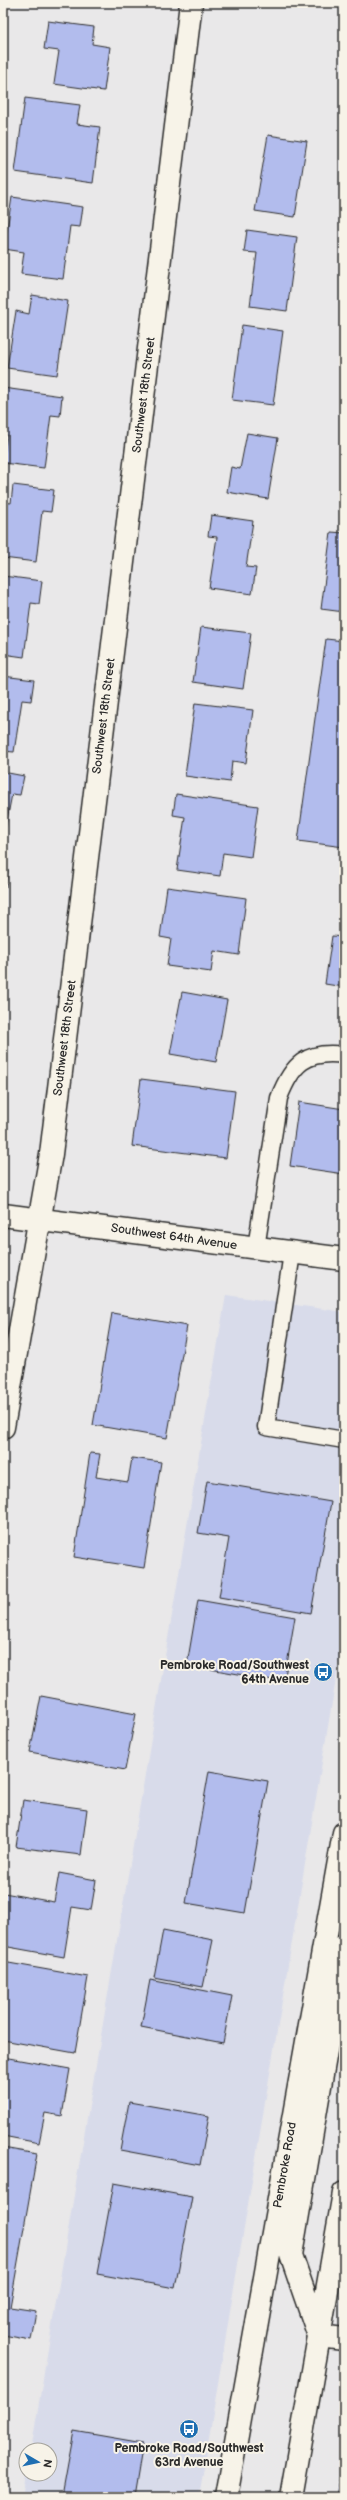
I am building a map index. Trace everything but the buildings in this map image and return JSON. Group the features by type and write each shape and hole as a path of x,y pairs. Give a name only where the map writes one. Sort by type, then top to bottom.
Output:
{"street":[{"name":"Southwest 18th Street","path":"3,1427 51,1154 191,3"},
{"name":"Southwest 64th Avenue","path":"3,1215 344,1259"},
{"name":"Pembroke Road","path":"226,2497 344,1833"},
{"path":"319,2336 291,2255 344,1946"},
{"path":"291,2497 344,2193"},
{"path":"319,2336 344,2339"}],"lane":[{"path":"256,1248 279,1098 286,1079 295,1067 312,1055 332,1053 344,1055"},
{"path":"292,1252 266,1427 344,1440"}],"shaded area":[{"path":"226,1295 344,1312 344,1631 199,2497 22,2497 25,2482 58,2482 58,2442 32,2442"}],"place":[{"name":"Pembroke Road/Southwest 64th Avenue","path":"323,1672"},
{"name":"Pembroke Road/Southwest 63rd Avenue","path":"189,2429"}]}
